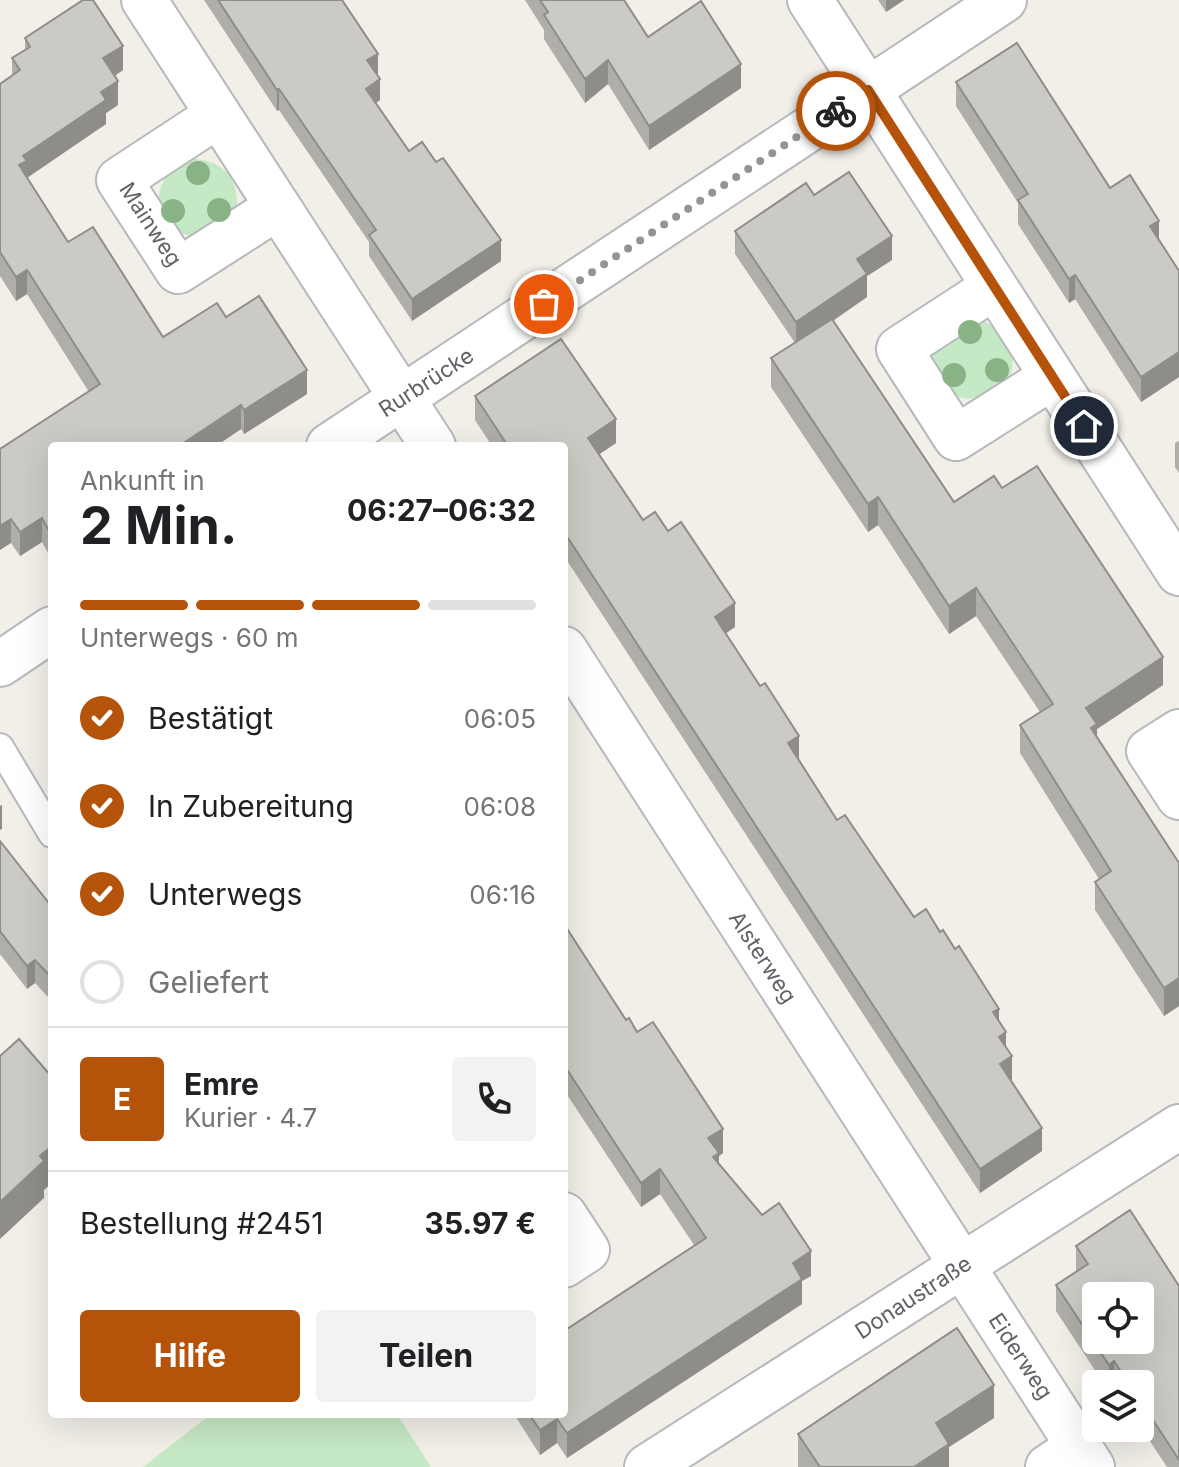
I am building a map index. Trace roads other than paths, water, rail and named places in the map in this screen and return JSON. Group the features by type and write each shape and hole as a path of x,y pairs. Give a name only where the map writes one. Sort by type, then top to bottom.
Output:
{"street":[{"path":"144,0 430,442"},
{"path":"810,0 1179,573"},
{"name":"Rurbrücke","path":"335,442 1004,0"},
{"name":"Mainweg","path":"218,115 119,180 169,258 178,271 278,207"},
{"path":"994,287 899,349 907,362 956,438 1052,377"},
{"path":"0,664 48,632"},
{"name":"Alsterweg","path":"568,655 963,1265"},
{"path":"1179,732 1149,751 1179,797"},
{"name":"Donaustraße","path":"647,1467 1179,1127"},
{"path":"568,1221 587,1250 568,1262"},
{"name":"Eiderweg","path":"963,1265 1073,1460"}],"lane":[{"path":"0,747 48,827"}]}
